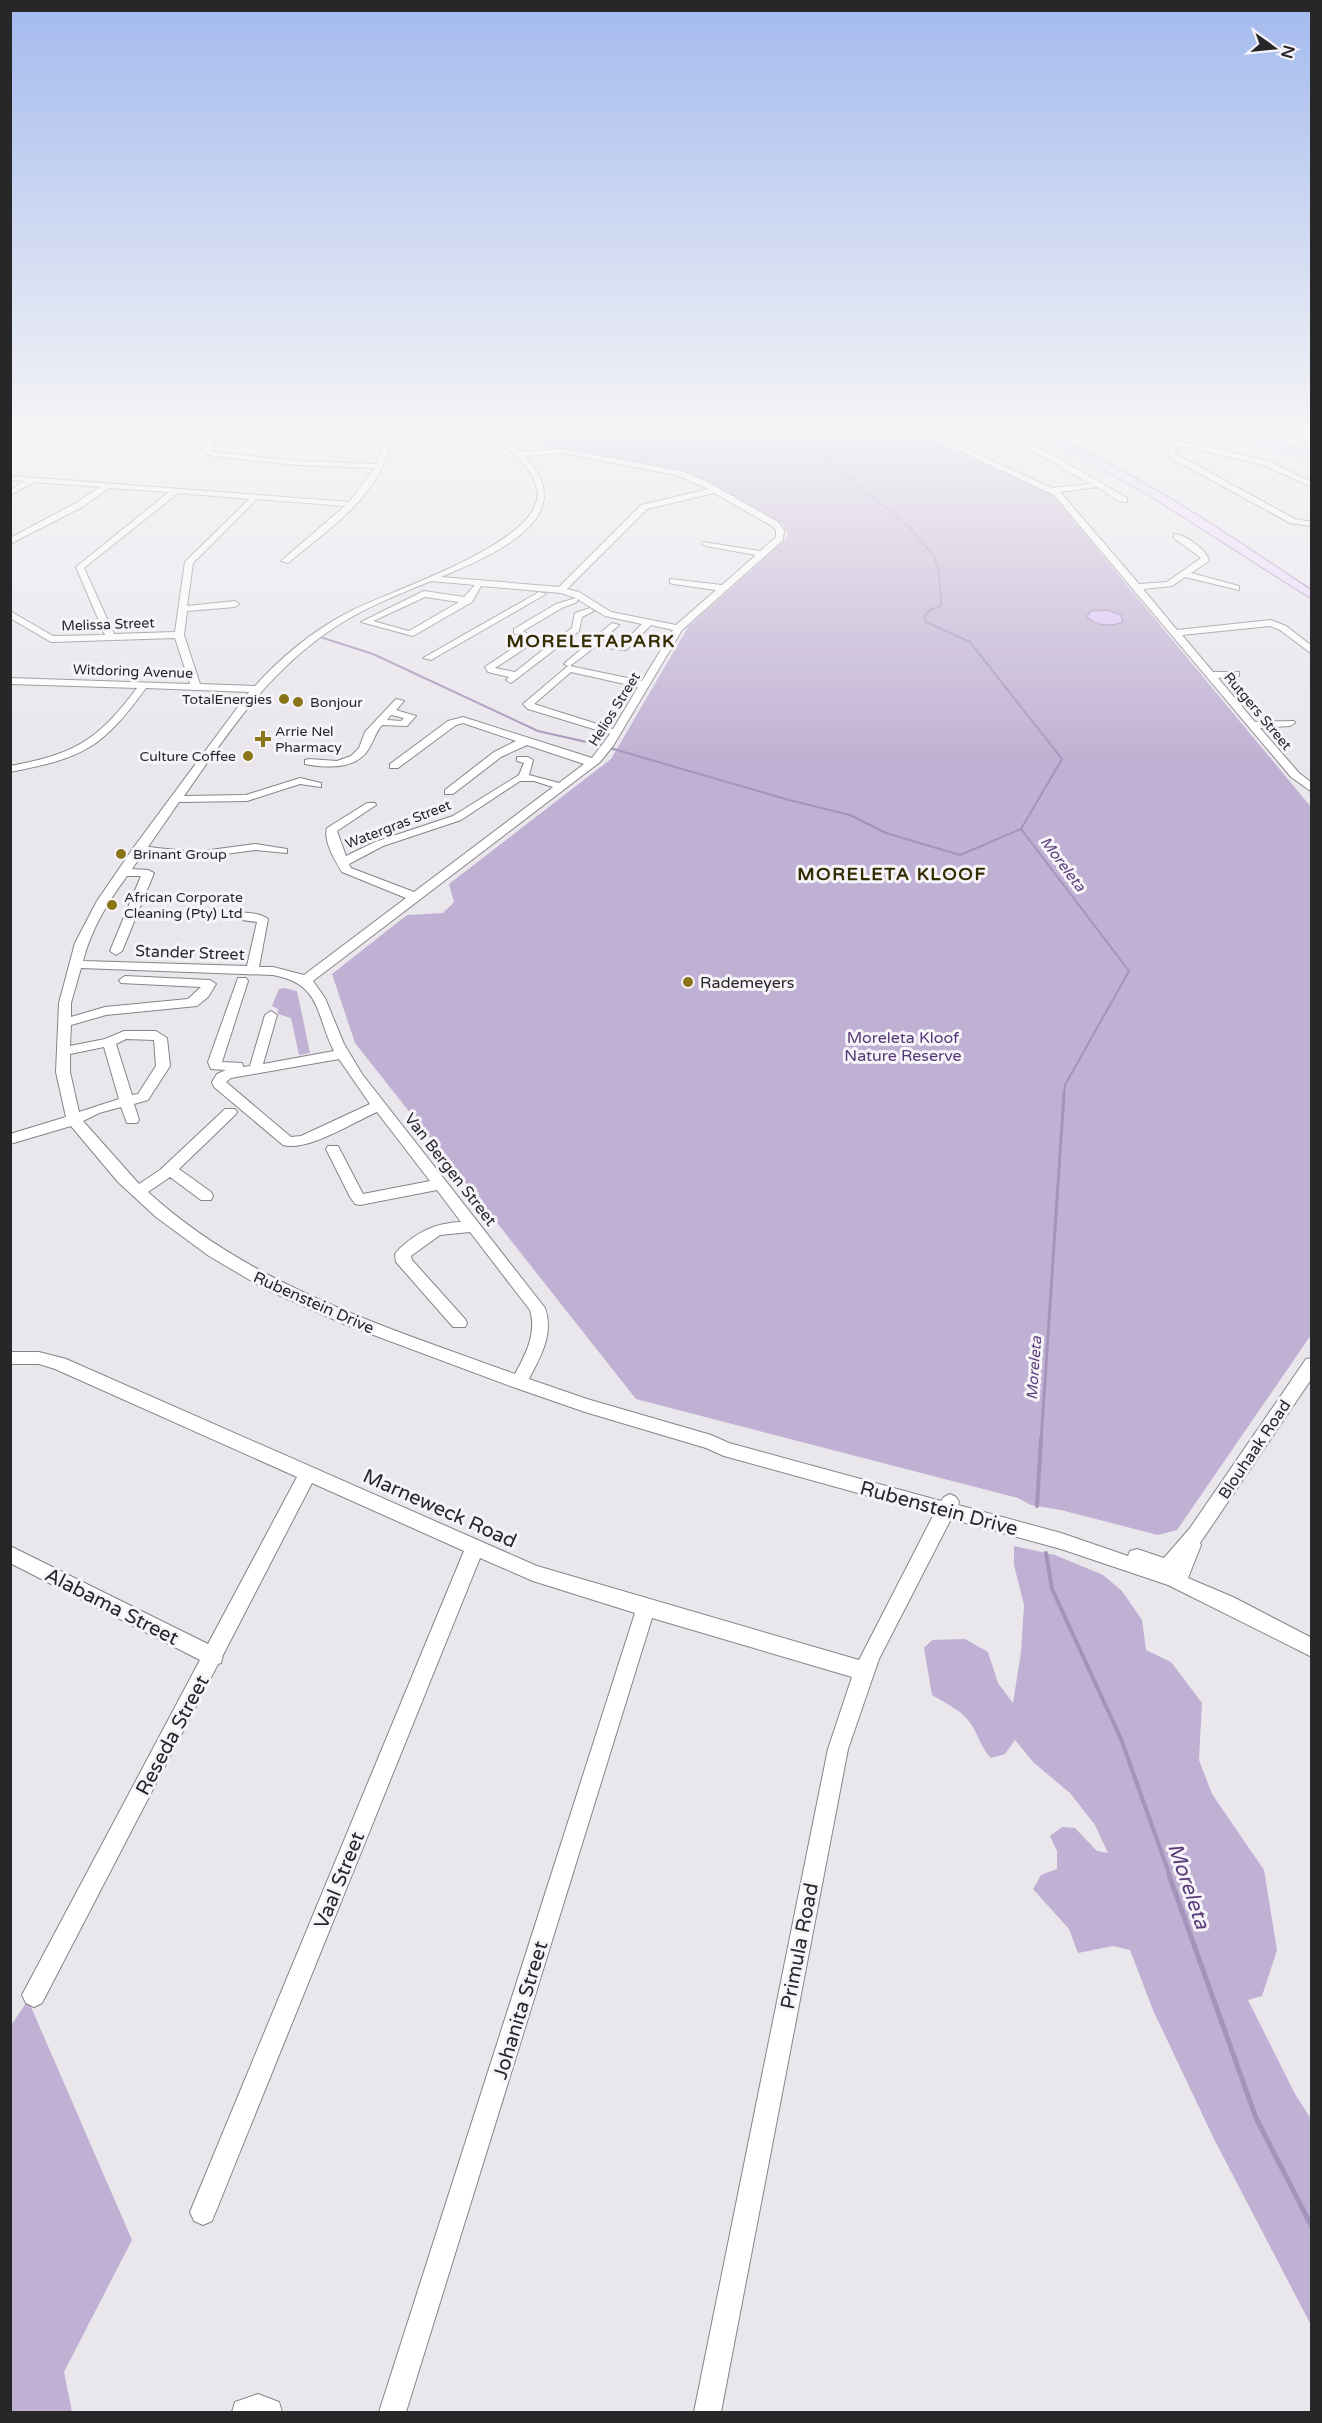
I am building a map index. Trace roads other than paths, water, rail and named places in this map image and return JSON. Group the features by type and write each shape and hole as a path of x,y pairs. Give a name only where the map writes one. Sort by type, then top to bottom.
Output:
{"main road":[{"path":"1223,537 1311,596"}],"street":[{"path":"111,638 81,572 81,567 118,537"},
{"path":"196,687 179,635 181,609 190,560 214,537"},
{"path":"285,561 313,537"},
{"name":"Rubenstein Drive","path":"514,537 488,553 340,620 255,689 138,849 103,901 81,943 65,1003 65,1088 74,1120 137,1192 161,1213 214,1252 291,1295 350,1320 519,1382 724,1449 949,1505 1060,1541 1174,1573 1311,1648"},
{"path":"561,590 614,537"},
{"name":"Helios Street","path":"304,981 562,787 604,752 678,628 780,537"},
{"name":"Rutgers Street","path":"1093,537 1295,775 1311,789"},
{"path":"1136,587 1169,584 1206,558 1178,537"},
{"path":"706,544 763,554"},
{"path":"1185,574 1236,588"},
{"path":"429,579 561,590 576,594 604,613 678,628"},
{"path":"673,581 724,588"},
{"path":"469,600 424,594 365,622 408,635 469,600 478,587"},
{"path":"428,658 542,594"},
{"path":"556,645 531,640 517,631 559,606 574,600"},
{"path":"181,609 235,604"},
{"path":"531,640 490,667 491,670 514,678 576,629 578,615 590,611"},
{"name":"Melissa Street","path":"10,614 51,639 179,635"},
{"path":"593,644 626,648 649,622"},
{"path":"1175,633 1257,623 1277,626 1311,651"},
{"path":"569,664 615,625"},
{"path":"463,628 487,633"},
{"path":"616,733 531,707 528,704 569,669 645,685"},
{"name":"Rutgers Street","path":"1211,675 1236,674"},
{"name":"Witdoring Avenue","path":"10,681 255,689"},
{"path":"10,769 56,760 92,742 112,724 144,685"},
{"path":"309,762 338,764 355,758 364,749 366,738 399,701"},
{"path":"380,722 403,724 411,716 389,712"},
{"path":"394,766 459,720 468,720 592,763"},
{"path":"1253,726 1290,723"},
{"path":"449,792 502,752 515,744 530,741"},
{"path":"521,759 528,760 529,763 523,777 535,778 562,787"},
{"name":"Watergras Street","path":"341,863 380,844 457,818 512,781 523,777"},
{"path":"174,800 247,798 300,781 317,785"},
{"path":"371,805 331,830 341,863 350,873 415,897"},
{"path":"138,849 195,855 255,847 283,851"},
{"path":"116,951 148,873 123,872"},
{"path":"238,916 262,919 252,970"},
{"name":"Stander Street","path":"74,964 252,970 281,973 304,981"},
{"path":"65,1023 105,1011 192,1003 210,984 125,980"},
{"path":"242,981 215,1062 216,1066 256,1064 341,1051"},
{"name":"Van Bergen Street","path":"304,981 321,998 341,1051 379,1105 540,1314 542,1321 540,1337 519,1382"},
{"path":"256,1064 271,1015"},
{"path":"10,1139 74,1120 94,1110 143,1097 158,1077 164,1058 160,1038 156,1035 124,1035 109,1042 64,1051"},
{"path":"109,1042 132,1120"},
{"path":"341,1051 228,1074 219,1082 221,1087 288,1142 296,1143 304,1140 379,1105"},
{"path":"137,1192 169,1169 230,1112"},
{"path":"333,1149 360,1200 440,1184"},
{"path":"169,1169 206,1196"},
{"path":"459,1323 405,1262 403,1254 432,1230 474,1227"},
{"name":"Marneweck Road","path":"10,1358 39,1358 60,1364 475,1548 558,1582 864,1671"},
{"name":"Blouhaak Road","path":"1174,1573 1196,1534 1311,1364"},
{"name":"Reseda Street","path":"34,1995 214,1657 308,1474"},
{"name":"Primula Road","path":"708,2412 830,1785 845,1723 880,1636 949,1505"},
{"name":"Vaal Street","path":"203,2212 475,1548"},
{"name":"Alabama Street","path":"10,1554 214,1657"},
{"name":"Johanita Street","path":"393,2412 646,1608"},
{"path":"245,2412 258,2408 269,2412"}],"waterway":[{"name":"Moreleta","path":"918,537 934,556 939,572 941,599"},
{"path":"1230,537 1312,590"},
{"name":"Moreleta","path":"941,599 941,606 930,610 924,617 926,622 970,642 1062,759 1021,829"},
{"path":"320,637 373,654 538,731 604,746"},
{"path":"610,748 789,800 850,815 886,833 960,855 1021,829"},
{"name":"Moreleta","path":"1021,829 1129,971 1065,1085 1064,1094"},
{"name":"Moreleta","path":"1041,1441 1064,1093"},
{"name":"Moreleta","path":"1037,1506 1041,1439"},
{"name":"Moreleta","path":"1046,1553 1052,1589 1121,1739 1170,1876"},
{"name":"Moreleta","path":"1169,1875 1256,2118 1312,2227"}],"place":[{"name":"TotalEnergies","path":"284,699"},
{"name":"Bonjour","path":"298,702"},
{"name":"Arrie Nel Pharmacy","path":"263,739"},
{"name":"Culture Coffee","path":"248,756"},
{"name":"Brinant Group","path":"121,854"},
{"name":"African Corporate Cleaning (Pty) Ltd","path":"112,905"},
{"name":"Rademeyers","path":"688,982"}],"district":[{"name":"MORELETAPARK","path":"591,641"},
{"name":"MORELETA KLOOF","path":"892,874"}],"park label":[{"name":"Moreleta Kloof Nature Reserve","path":"903,1046"}]}
